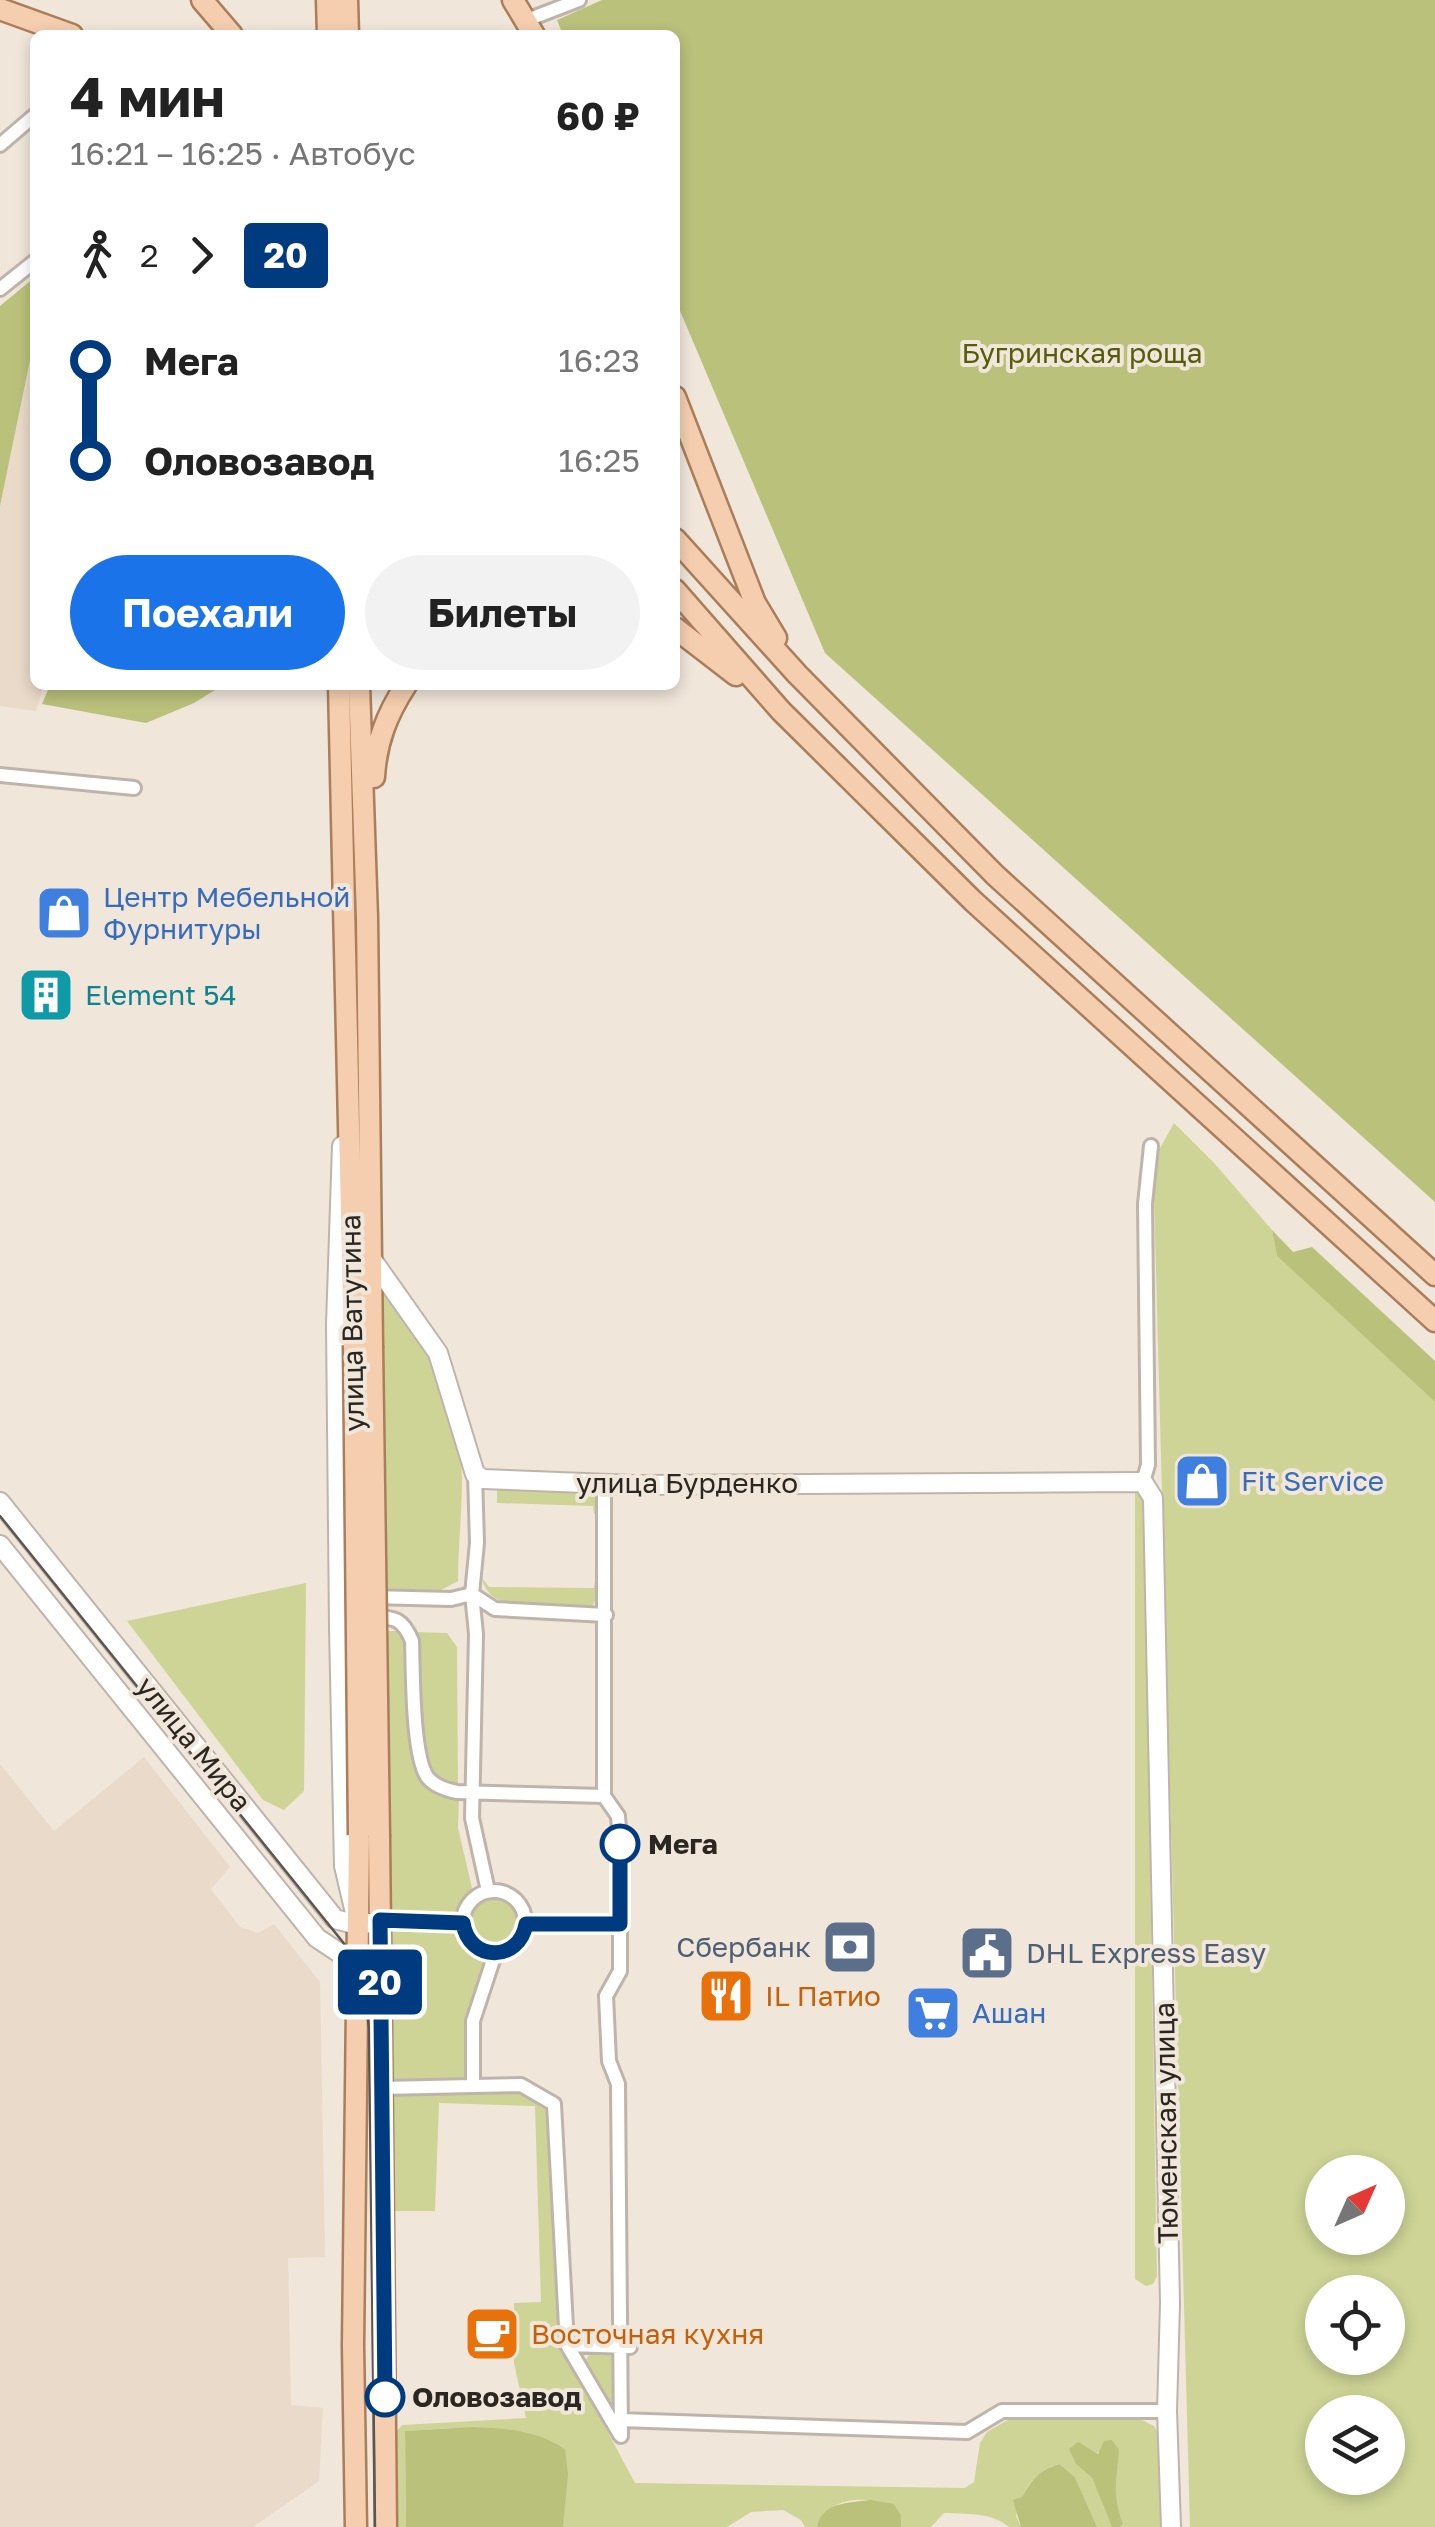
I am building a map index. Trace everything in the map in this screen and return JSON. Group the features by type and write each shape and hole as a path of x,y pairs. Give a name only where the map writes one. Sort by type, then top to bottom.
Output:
{"main road":[{"path":"202,0 228,30"},
{"path":"328,0 328,30"},
{"path":"347,0 348,30"},
{"path":"513,0 531,27"},
{"path":"0,8 59,30"},
{"path":"680,411 756,603 797,674"},
{"path":"680,545 797,674 995,875 1435,1276"},
{"path":"680,596 780,710 972,900 1435,1321"},
{"path":"680,632 780,710"},
{"name":"улица Ватутина","path":"339,690 346,1110 363,1346 369,1836 380,1920"},
{"name":"улица Ватутина","path":"360,690 372,1258 363,1346"},
{"path":"364,853 375,752 390,710 403,690"},
{"name":"улица Ватутина","path":"358,1962 357,1921 369,1836"},
{"path":"380,1920 386,2527"},
{"path":"356,2527 353,2346 358,1962"}],"street":[{"path":"531,27 579,0"},
{"path":"0,144 30,119"},
{"path":"0,289 30,265"},
{"path":"0,775 134,788"},
{"path":"346,1110 340,1154 337,1249 344,1866 357,1921 463,1923"},
{"path":"1142,1482 1148,1465 1145,1204 1151,1146"},
{"path":"372,1258 438,1353 475,1474 473,1832 488,1891"},
{"name":"улица Бурденко","path":"475,1474 483,1478 604,1484 1142,1482"},
{"name":"Тюменская улица","path":"1142,1482 1153,1498 1171,2527"},
{"path":"382,2088 521,2085 554,2104 567,2346 621,2436 625,2347 618,2084 609,2061 606,1996 620,1971 620,1924 618,1816 604,1796 604,1484"},
{"name":"улица Мира","path":"0,1502 336,1920 357,1921"},
{"name":"улица Мира","path":"0,1545 317,1938 358,1962"},
{"path":"338,1597 451,1600 472,1594 495,1609 606,1615"},
{"path":"62,1622 82,1604"},
{"path":"339,1617 396,1617 406,1625 412,1640 419,1758 429,1779 446,1790 472,1793 604,1796"},
{"path":"311,1889 332,1880 344,1866"},
{"path":"488,1891 515,1898 526,1924 520,1942 494,1954 476,1948 464,1932 463,1923 473,1899 488,1891"},
{"path":"526,1924 620,1924"},
{"path":"473,2086 473,2021 494,1954"},
{"path":"358,1962 380,1960"},
{"path":"567,2346 625,2347"},
{"path":"620,2420 967,2432 1002,2412 1167,2412"}],"shaded area":[{"path":"30,360 30,690 42,690 36,711 0,706 0,506"},
{"path":"144,1757 230,1867 211,1889 240,1927 258,1933 274,1924 320,1982 325,2257 288,2258 291,2405 323,2408 319,2481 253,2527 0,2527 0,1764 54,1831"}],"green space":[{"name":"Бугринская роща","path":"602,0 1435,0 1435,1202 825,653 680,311 680,30 561,30 557,20"},
{"path":"30,281 30,360 0,506 0,306"},
{"path":"48,690 215,690 146,723 42,704"},
{"path":"1174,1123 1272,1230 1277,1256 1435,1402 1435,2527 1190,2527 1153,1161"},
{"path":"1272,1230 1293,1252 1312,1247 1435,1361 1435,1402 1277,1256"},
{"path":"381,1288 426,1353 455,1427 462,1480 458,1581 441,1590 384,1593"},
{"path":"497,1487 596,1490 600,1494 600,1514 594,1514 593,1506 497,1503"},
{"path":"1135,1492 1144,1495 1157,2276 1153,2284 1146,2286 1135,2279"},
{"path":"482,1578 489,1587 594,1588 595,1580 600,1580 600,1594 592,1606 528,1607 498,1599 487,1591"},
{"path":"306,1583 304,1791 284,1810 263,1800 127,1621"},
{"path":"383,1631 405,1631 412,1761 426,1783 446,1797 459,1798 458,1828 472,1888 458,1915 386,1914"},
{"path":"415,1632 447,1633 457,1647 458,1784 448,1785 434,1775 424,1754"},
{"path":"495,1898 513,1905 520,1923 513,1941 495,1948 477,1941 470,1923 477,1905"},
{"path":"458,1926 472,1950 487,1964 470,2079 389,2080 386,1928"},
{"path":"519,2091 544,2106 548,2113 562,2347 635,2483 965,2488 974,2482 980,2443 987,2432 1013,2417 1134,2416 1154,2426 1161,2439 1163,2527 1120,2527 1123,2524 1115,2486 1118,2463 1102,2450 1076,2464 1092,2478 1112,2527 1097,2527 1075,2477 1058,2464 1035,2477 1026,2490 1016,2516 1021,2527 1009,2527 987,2516 944,2513 931,2527 901,2527 901,2516 879,2503 863,2500 846,2501 831,2508 817,2527 805,2527 801,2520 783,2510 751,2512 727,2527 563,2527 565,2449 527,2433 467,2427 405,2431 406,2527 394,2527 393,2435 402,2425 526,2418 514,2363 514,2303 541,2302 535,2106 439,2103 435,2211 389,2211 388,2093"},
{"path":"591,2352 615,2358 615,2414 584,2363"},
{"path":"472,2427 520,2431 565,2449 568,2474 563,2527 406,2527 405,2431"},
{"path":"1112,2440 1119,2450 1116,2486 1123,2524 1120,2527 1112,2527 1092,2478 1076,2464 1069,2449 1078,2442 1098,2454 1104,2441"},
{"path":"1059,2464 1075,2477 1097,2527 1021,2527 1013,2500 1022,2497 1041,2473"},
{"path":"870,2500 894,2504 901,2516 901,2527 817,2527 830,2508"}],"tram line":[{"path":"0,1516 346,1946 362,1972 369,2029 375,2527"}],"bus line":[{"name":"20","path":"385,2397 380,1920 463,1923 464,1932 476,1948 494,1954 520,1942 526,1924 620,1924 620,1844"}],"place":[{"name":"Центр Мебельной Фурнитуры","path":"64,913"},
{"name":"Element 54","path":"46,995"},
{"name":"Fit Service","path":"1202,1481"},
{"name":"Мега","path":"620,1844"},
{"name":"Сбербанк","path":"850,1947"},
{"name":"DHL Express Easy","path":"987,1953"},
{"name":"IL Патио","path":"726,1996"},
{"name":"Ашан","path":"933,2013"},
{"name":"Восточная кухня","path":"492,2334"},
{"name":"Оловозавод","path":"385,2397"}]}
